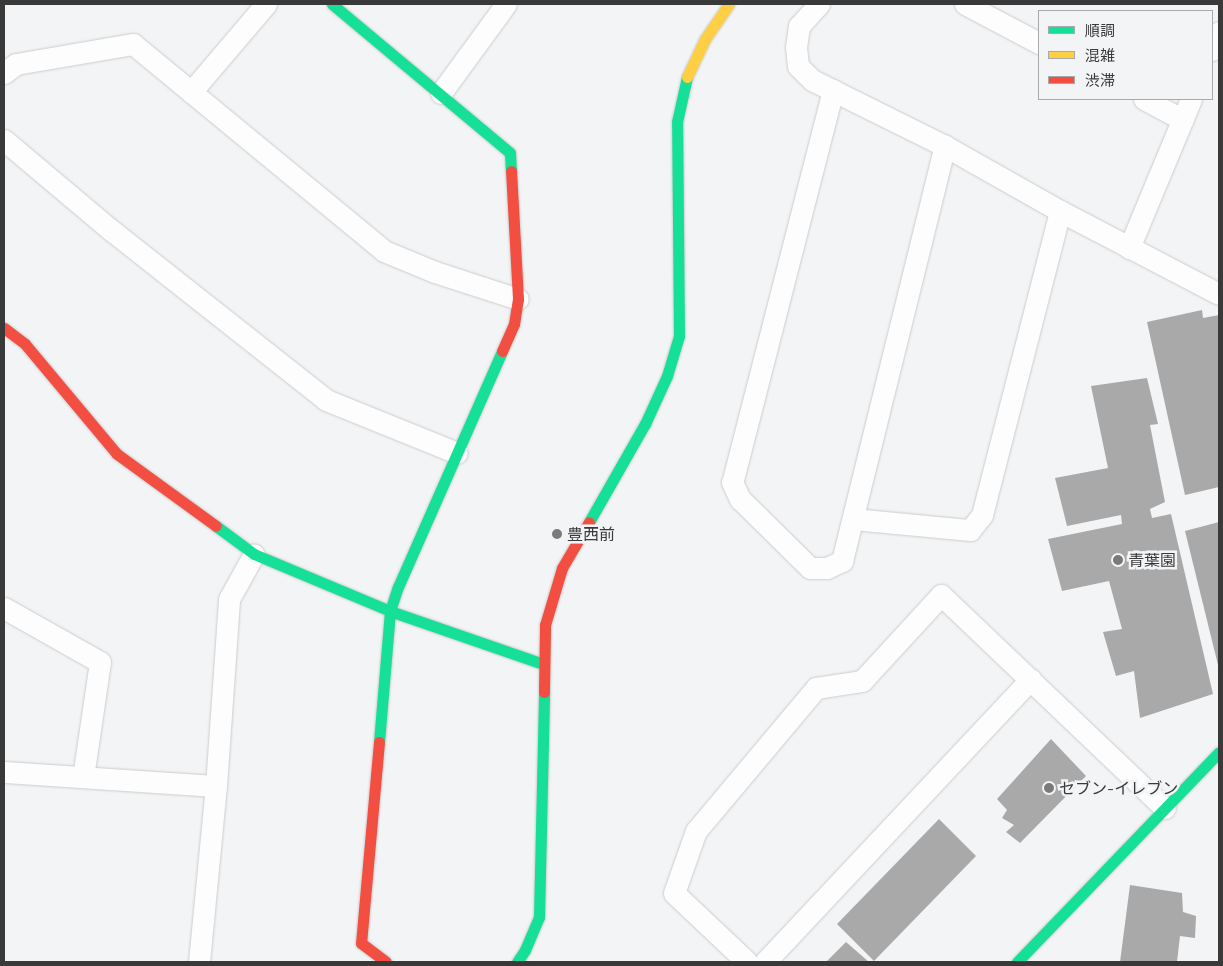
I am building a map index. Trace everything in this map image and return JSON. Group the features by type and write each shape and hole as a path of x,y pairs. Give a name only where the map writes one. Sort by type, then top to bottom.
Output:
{"street":[{"path":"191,92 266,4"},
{"path":"332,4 510,153 518,299 514,324 398,587 390,611 361,943 386,962"},
{"path":"441,94 506,4"},
{"path":"517,962 525,950 539,917 545,625 562,568 645,424 667,376 679,336 677,122 686,78 705,39 729,4"},
{"path":"819,4 799,26 796,47 798,66 812,80 945,146 1129,248 1219,294"},
{"path":"965,4 1038,42"},
{"path":"1213,47 1219,32"},
{"path":"4,73 16,64 132,44 384,251 435,272 518,299"},
{"path":"833,90 732,482 740,499 810,568 827,568 842,561 945,146"},
{"path":"1146,100 1183,120"},
{"path":"1129,248 1192,100"},
{"path":"4,140 111,230 326,400 457,453"},
{"path":"853,519 970,530 982,515 1060,210"},
{"path":"4,328 25,344 117,454 254,554 390,611 543,664"},
{"path":"199,962 216,786 229,599 254,554"},
{"path":"747,962 674,893 696,831 816,688 862,682 942,595 1165,808"},
{"path":"4,608 100,662 83,777"},
{"path":"765,962 1031,680"},
{"path":"1017,962 1219,752"},
{"path":"4,772 216,786"}],"building":[{"path":"1202,310 1203,318 1219,315 1219,487 1185,495 1147,322"},
{"name":"青葉園","path":"1147,378 1158,424 1150,425 1165,502 1150,509 1152,518 1171,514 1213,694 1140,718 1134,671 1116,676 1103,632 1122,629 1109,581 1062,591 1048,539 1122,524 1121,515 1067,526 1055,478 1108,468 1091,386"},
{"path":"1219,522 1219,669 1185,531"},
{"path":"1051,739 1086,776 1020,843 1006,832 1014,825 1002,818 1007,810 997,799"},
{"path":"939,819 976,856 874,961 837,924"},
{"path":"1130,885 1182,893 1183,912 1196,916 1195,938 1180,936 1177,962 1120,962"},
{"path":"846,942 869,962 826,962"}],"traffic: fast":[{"path":"332,4 510,153 511,171"},
{"path":"589,522 645,424 667,376 679,336 677,122 687,77"},
{"path":"379,742 390,611 398,587 502,351"},
{"path":"216,526 254,554 390,611 543,664"},
{"path":"517,962 525,950 539,917 544,692"},
{"path":"1017,962 1219,752"}],"traffic: slow":[{"path":"687,77 705,39 729,4"}],"traffic: jam":[{"path":"502,351 514,324 518,299 511,171"},
{"path":"4,328 25,344 117,454 216,526"},
{"path":"544,692 545,625 562,568 589,522"},
{"path":"379,742 361,943 386,962"}],"place":[{"name":"豊西前","path":"557,534"},
{"name":"青葉園","path":"1118,560"},
{"name":"セブン-イレブン","path":"1049,788"}]}
